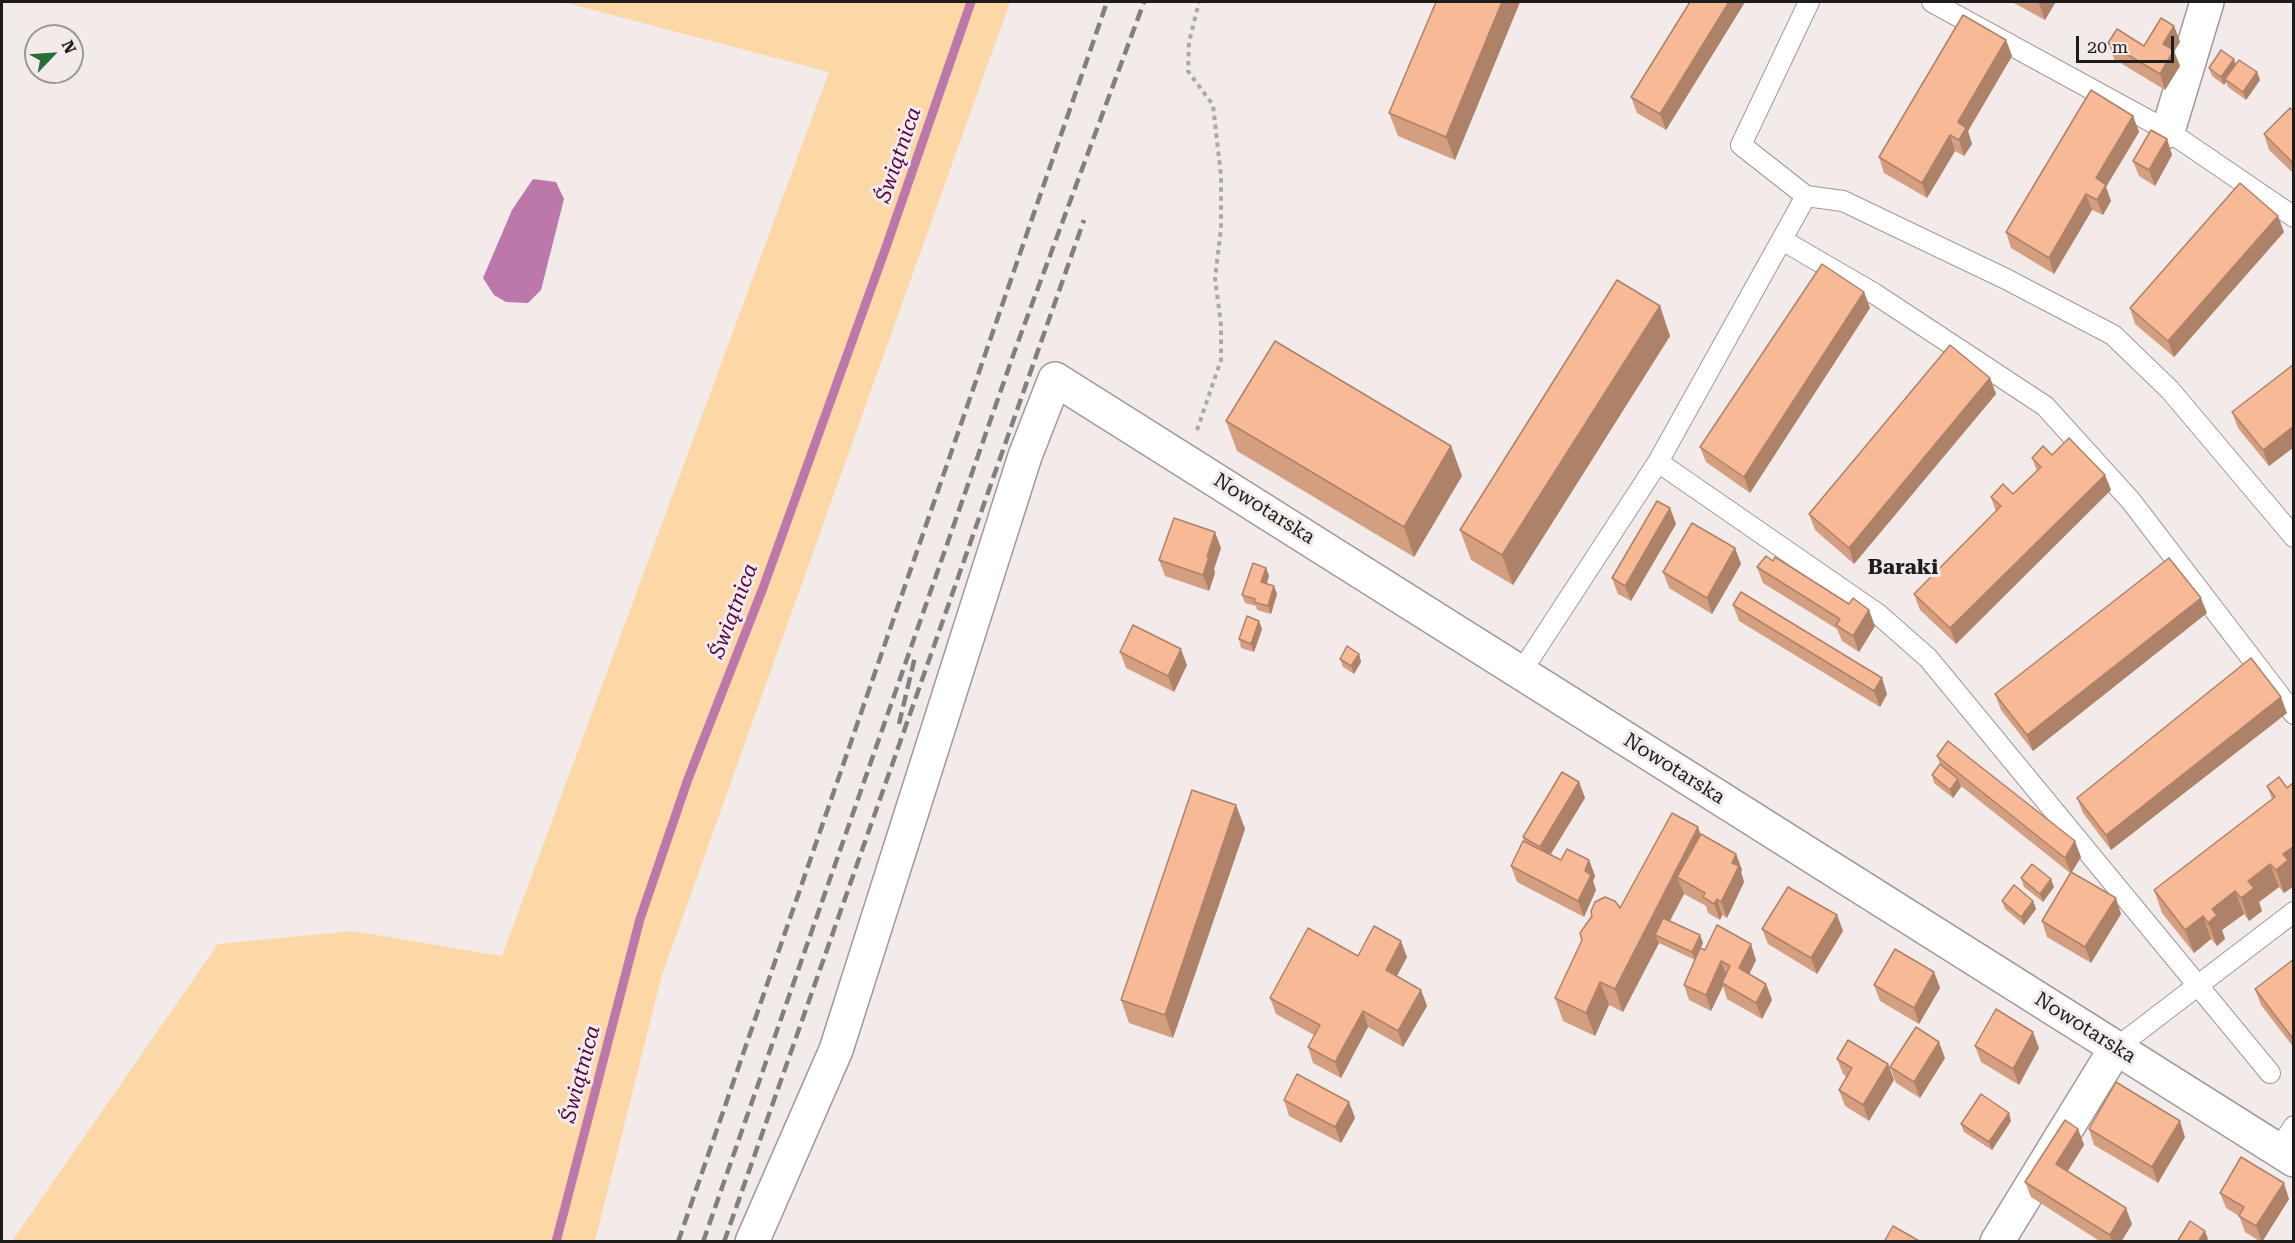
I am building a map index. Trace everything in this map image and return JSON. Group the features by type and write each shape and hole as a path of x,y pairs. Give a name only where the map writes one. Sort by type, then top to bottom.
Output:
{"street":[{"path":"2168,130 2207,2"},
{"name":"Nowotarska","path":"752,1242 836,1050 1024,456 1055,379 2116,1048 2288,1145"},
{"path":"1997,1242 2116,1048"}],"lane":[{"path":"1809,2 1741,145 1806,196 1843,201 2006,279 2113,335 2170,390 2294,537"},
{"path":"1932,2 2168,130 2294,218"},
{"path":"1521,672 1658,462 1806,196"},
{"path":"1782,240 1875,294 2045,406 2131,501 2294,714"},
{"path":"1658,462 1878,614 1928,658 2270,1073"},
{"path":"2116,1048 2294,912"}],"path":[{"path":"1186,460 1221,360 1221,325 1215,278 1221,229 1221,176 1213,105 1188,71 1189,42 1199,2"}],"shaded area":[{"path":"563,2 1010,2 662,975 595,1241 12,1241 218,944 353,931 502,956 829,72"},
{"path":"533,179 556,182 564,199 541,290 528,303 506,302 494,295 483,278 512,210"}],"building":[{"path":"1436,2 1502,2 1446,137 1389,113"},
{"path":"1690,2 1729,2 1660,114 1631,97"},
{"path":"1963,15 2006,40 1958,122 1966,128 1959,140 1950,135 1922,183 1879,157"},
{"path":"2161,18 2174,26 2163,44 2174,50 2160,74 2108,43 2117,29 2144,46"},
{"path":"2221,50 2234,59 2221,77 2209,68"},
{"path":"2239,60 2257,72 2243,92 2225,79"},
{"path":"2091,90 2133,116 2096,178 2106,185 2097,200 2086,194 2049,258 2006,232"},
{"path":"2290,108 2294,112 2294,164 2264,134"},
{"path":"2151,130 2167,139 2149,170 2133,161"},
{"path":"2240,183 2278,216 2168,341 2130,308"},
{"path":"1822,264 1864,292 1744,477 1700,447"},
{"path":"1617,280 1660,306 1502,555 1460,530"},
{"path":"1275,341 1451,446 1404,527 1226,421"},
{"path":"1950,345 1990,378 1849,548 1809,514"},
{"path":"2294,364 2294,426 2263,450 2232,412"},
{"path":"2069,438 2105,475 1950,628 1914,594 2001,506 1991,497 2003,484 2013,494 2041,467 2032,458 2043,446 2052,455"},
{"path":"1657,501 1670,508 1625,586 1612,578"},
{"path":"1174,518 1215,532 1203,575 1159,560"},
{"path":"1692,523 1735,548 1707,598 1663,572"},
{"path":"1766,556 1773,561 1775,557 1849,604 1853,598 1869,610 1853,636 1836,625 1840,619 1757,567"},
{"path":"2169,558 2201,598 2027,735 1995,694"},
{"path":"1253,563 1266,568 1261,582 1274,586 1268,606 1242,595"},
{"path":"1741,592 1882,678 1874,691 1733,605"},
{"path":"1247,616 1259,621 1251,644 1239,639"},
{"path":"1133,625 1181,649 1168,676 1120,652"},
{"path":"1347,646 1359,654 1351,666 1340,659"},
{"path":"2251,658 2281,697 2106,835 2077,798"},
{"path":"1948,741 2075,841 2065,858 1937,756"},
{"path":"1940,764 1958,779 1950,790 1932,775"},
{"path":"1562,772 1579,782 1540,847 1523,837"},
{"path":"2279,777 2287,788 2294,782 2294,846 2283,854 2288,860 2276,870 2270,864 2248,881 2254,888 2241,898 2235,891 2212,909 2217,915 2208,923 2203,916 2185,930 2154,890 2275,797 2267,786"},
{"path":"1192,790 1236,805 1165,1015 1121,1000"},
{"path":"1672,813 1698,827 1615,989 1600,982 1586,1013 1555,998 1582,940 1580,933 1592,916 1591,911 1595,902 1605,897 1615,901 1620,908"},
{"path":"1701,834 1736,854 1732,863 1739,866 1721,902 1717,899 1714,904 1703,897 1705,893 1677,877"},
{"path":"1523,841 1561,860 1567,849 1589,860 1585,871 1591,875 1578,901 1511,866"},
{"path":"2032,864 2051,879 2040,894 2021,878"},
{"path":"2071,872 2116,898 2085,947 2042,921"},
{"path":"2014,885 2033,901 2021,917 2002,901"},
{"path":"1788,887 1837,915 1811,958 1762,929"},
{"path":"1663,918 1700,935 1692,952 1655,935"},
{"path":"1717,925 1751,944 1739,968 1766,984 1756,1003 1722,983 1730,966 1721,961 1706,995 1684,985 1700,948 1705,950"},
{"path":"1374,926 1401,941 1386,970 1421,990 1398,1031 1363,1011 1335,1062 1308,1047 1320,1025 1270,998 1308,928 1358,956"},
{"path":"1895,949 1934,972 1914,1008 1874,985"},
{"path":"2294,959 2294,1040 2255,989"},
{"path":"1996,1009 2033,1032 2013,1069 1975,1046"},
{"path":"1916,1027 1939,1042 1914,1082 1890,1067"},
{"path":"1848,1040 1888,1064 1863,1105 1839,1090 1852,1068 1837,1059"},
{"path":"1297,1074 1349,1102 1335,1127 1284,1100"},
{"path":"2116,1082 2180,1121 2152,1167 2089,1129"},
{"path":"1981,1094 2009,1113 1989,1142 1961,1124"},
{"path":"2065,1120 2078,1129 2056,1164 2126,1208 2110,1235 2025,1182"},
{"path":"2241,1157 2284,1183 2256,1226 2239,1216 2244,1207 2220,1193"},
{"path":"2190,1221 2205,1231 2198,1242 2177,1242"},
{"path":"1893,1226 1921,1242 1884,1242"}],"waterway":[{"name":"Świątnica","path":"556,1242 640,919 688,779 763,588 885,250 971,2"}],"railway":[{"path":"678,1242 1107,2"},
{"path":"703,1242 1015,350 1144,2"},
{"path":"724,1242 1084,220"},
{"path":"899,724 915,657"}],"district":[{"name":"Baraki","path":"1903,568"}]}
